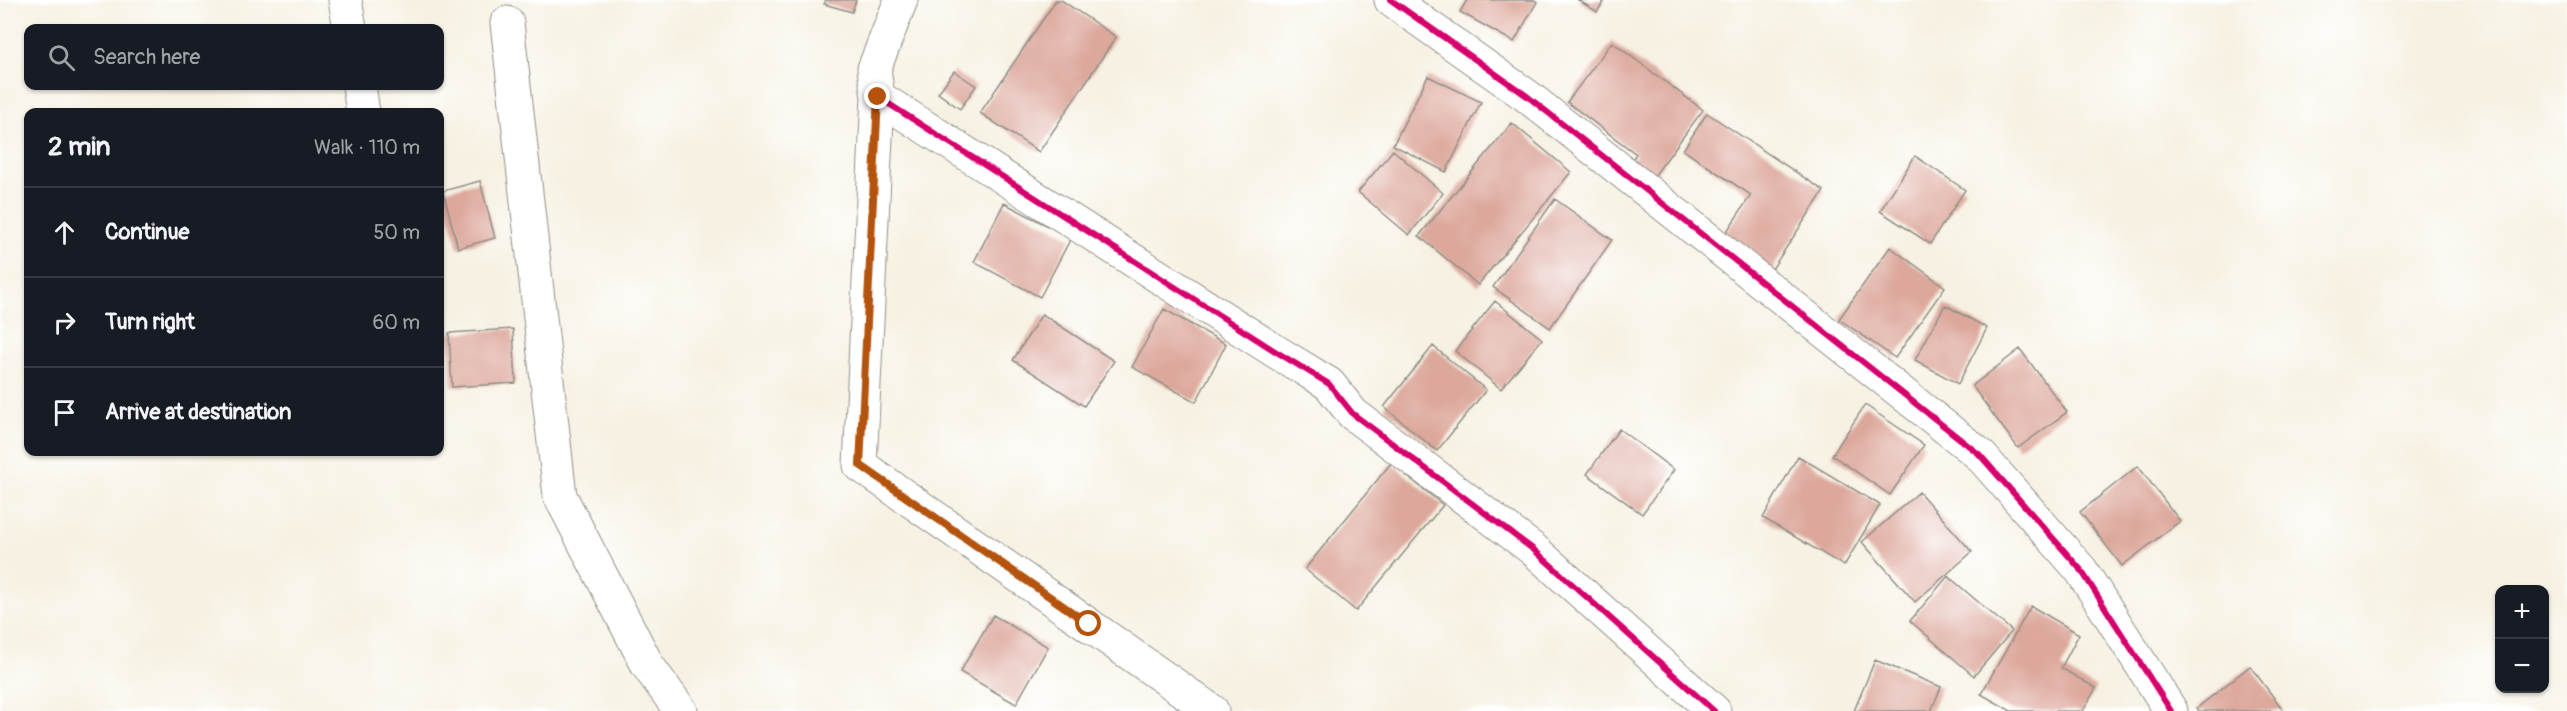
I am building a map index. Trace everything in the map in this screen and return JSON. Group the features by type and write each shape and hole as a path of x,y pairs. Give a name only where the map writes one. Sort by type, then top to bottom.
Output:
{"street":[{"path":"345,0 349,24"},
{"path":"901,0 874,69 878,97 860,465 1212,711"},
{"path":"1391,0 1527,96 1979,454 2081,570 2171,711"},
{"path":"507,23 560,496 648,666 681,711"},
{"path":"360,90 362,108"},
{"path":"878,97 1329,384 1353,414 1534,550 1714,711"}],"building":[{"path":"826,0 856,0 852,12 824,4"},
{"path":"1056,0 1061,0 1116,37 1039,152 980,113"},
{"path":"1467,0 1534,0 1537,2 1514,42 1460,12"},
{"path":"1578,0 1605,0 1597,12"},
{"path":"1612,42 1703,110 1649,183 1627,167 1636,154 1567,102"},
{"path":"954,71 976,86 960,109 938,93"},
{"path":"1428,76 1481,102 1446,172 1393,145"},
{"path":"1707,113 1824,191 1768,275 1719,243 1751,195 1683,150"},
{"path":"1512,123 1571,172 1478,285 1419,236"},
{"path":"1393,150 1443,193 1409,235 1358,192"},
{"path":"1915,156 1965,190 1930,244 1880,211"},
{"path":"480,181 495,238 458,248 444,191"},
{"path":"1555,199 1612,240 1550,328 1493,287"},
{"path":"1004,203 1071,238 1040,297 974,262"},
{"path":"1890,247 1945,287 1895,358 1839,319"},
{"path":"1495,301 1542,339 1501,389 1455,351"},
{"path":"1945,305 1987,328 1958,384 1915,360"},
{"path":"1164,309 1226,344 1196,402 1132,367"},
{"path":"1042,314 1114,361 1084,406 1013,360"},
{"path":"513,329 516,383 452,387 449,333"},
{"path":"1433,346 1486,390 1437,451 1384,407"},
{"path":"2020,349 2067,412 2018,448 1972,386"},
{"path":"1865,405 1924,445 1890,495 1832,455"},
{"path":"1619,429 1674,470 1642,514 1587,474"},
{"path":"1798,456 1880,505 1844,566 1763,518"},
{"path":"1391,463 1443,505 1356,611 1305,569"},
{"path":"2138,466 2180,521 2122,566 2080,512"},
{"path":"1919,492 1972,552 1915,602 1862,542"},
{"path":"1948,576 2012,631 1974,676 1910,621"},
{"path":"2031,606 2079,634 2061,668 2096,688 2083,711 2011,711 1981,694"},
{"path":"993,615 1048,647 1016,704 960,672"},
{"path":"1875,660 1941,687 1931,711 1854,711"},
{"path":"2250,666 2284,711 2199,711 2197,708"}],"cycle path":[{"path":"1391,0 1527,96 1979,454 2081,570 2171,711"},
{"path":"878,97 1329,384 1353,414 1534,550 1714,711"}],"route":[{"path":"878,97 860,465 1089,624"}]}
